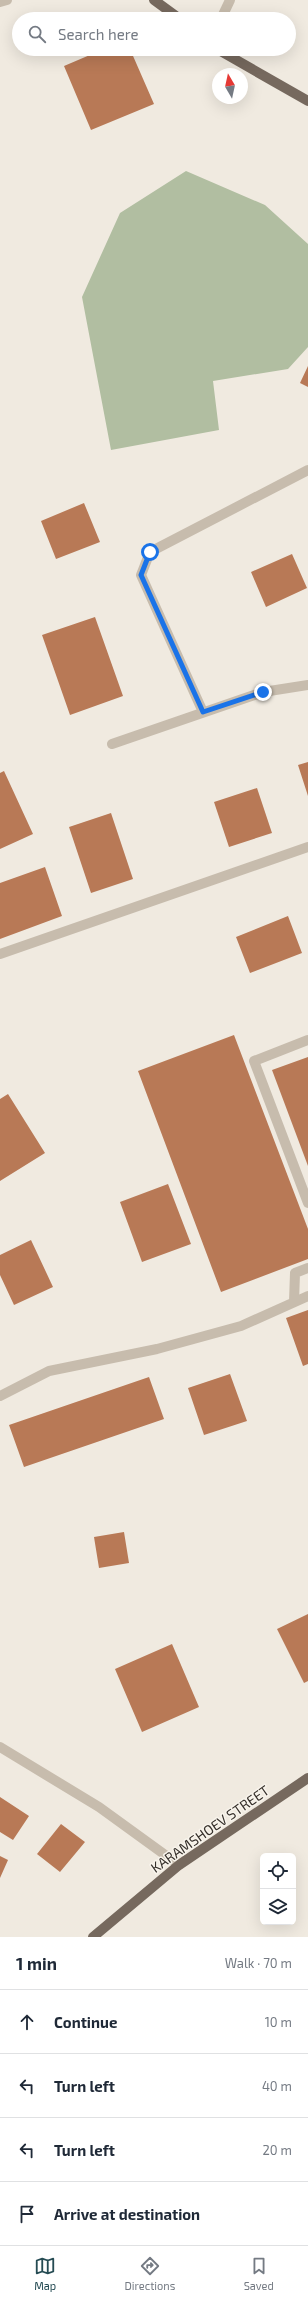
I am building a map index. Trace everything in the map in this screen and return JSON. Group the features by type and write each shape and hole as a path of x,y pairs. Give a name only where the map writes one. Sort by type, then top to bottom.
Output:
{"main road":[{"path":"154,0 170,12"},
{"path":"229,56 308,101"},
{"name":"KARAMSHOEV STREET","path":"93,1937 179,1865 308,1778"}],"street":[{"path":"0,2 7,0"},
{"path":"224,12 230,0"},
{"path":"203,712 141,575 150,552 308,470"},
{"path":"112,744 263,692 308,685"},
{"path":"0,954 308,847"},
{"path":"308,1040 254,1061 308,1203"},
{"path":"294,1302 295,1272 308,1268"},
{"path":"0,1396 48,1371 157,1349 241,1326 308,1296"},
{"path":"0,1747 98,1807 179,1865"}],"green space":[{"path":"186,171 265,205 308,244 308,347 288,369 213,381 219,430 111,450 82,297 120,213"}],"building":[{"path":"88,56 133,56 154,104 91,130 64,66"},
{"path":"308,366 308,387 300,383"},
{"path":"84,503 100,542 56,559 41,521"},
{"path":"292,554 307,588 266,607 251,572"},
{"path":"95,617 123,696 70,715 42,635"},
{"path":"308,762 308,796 298,765"},
{"path":"4,771 33,834 0,849 0,773"},
{"path":"257,788 272,833 229,847 214,802"},
{"path":"111,813 133,879 91,893 69,827"},
{"path":"45,867 62,916 0,939 0,883"},
{"path":"288,916 302,953 250,973 236,937"},
{"path":"234,1035 308,1229 308,1259 221,1292 138,1071"},
{"path":"308,1057 308,1166 272,1070"},
{"path":"8,1094 45,1153 0,1181 0,1099"},
{"path":"168,1184 191,1244 142,1262 120,1202"},
{"path":"31,1240 53,1287 14,1305 0,1275 0,1255"},
{"path":"308,1310 308,1364 303,1366 286,1318"},
{"path":"230,1374 247,1421 204,1435 188,1388"},
{"path":"149,1377 164,1419 24,1467 9,1425"},
{"path":"124,1532 129,1563 99,1568 94,1537"},
{"path":"308,1614 308,1681 304,1683 277,1629"},
{"path":"172,1644 199,1707 142,1732 115,1669"},
{"path":"0,1797 29,1816 13,1840 0,1832"},
{"path":"61,1824 85,1842 60,1872 37,1854"},
{"path":"0,1856 8,1860 0,1878"}],"route":[{"path":"150,552 141,575 203,712 263,692"}]}
